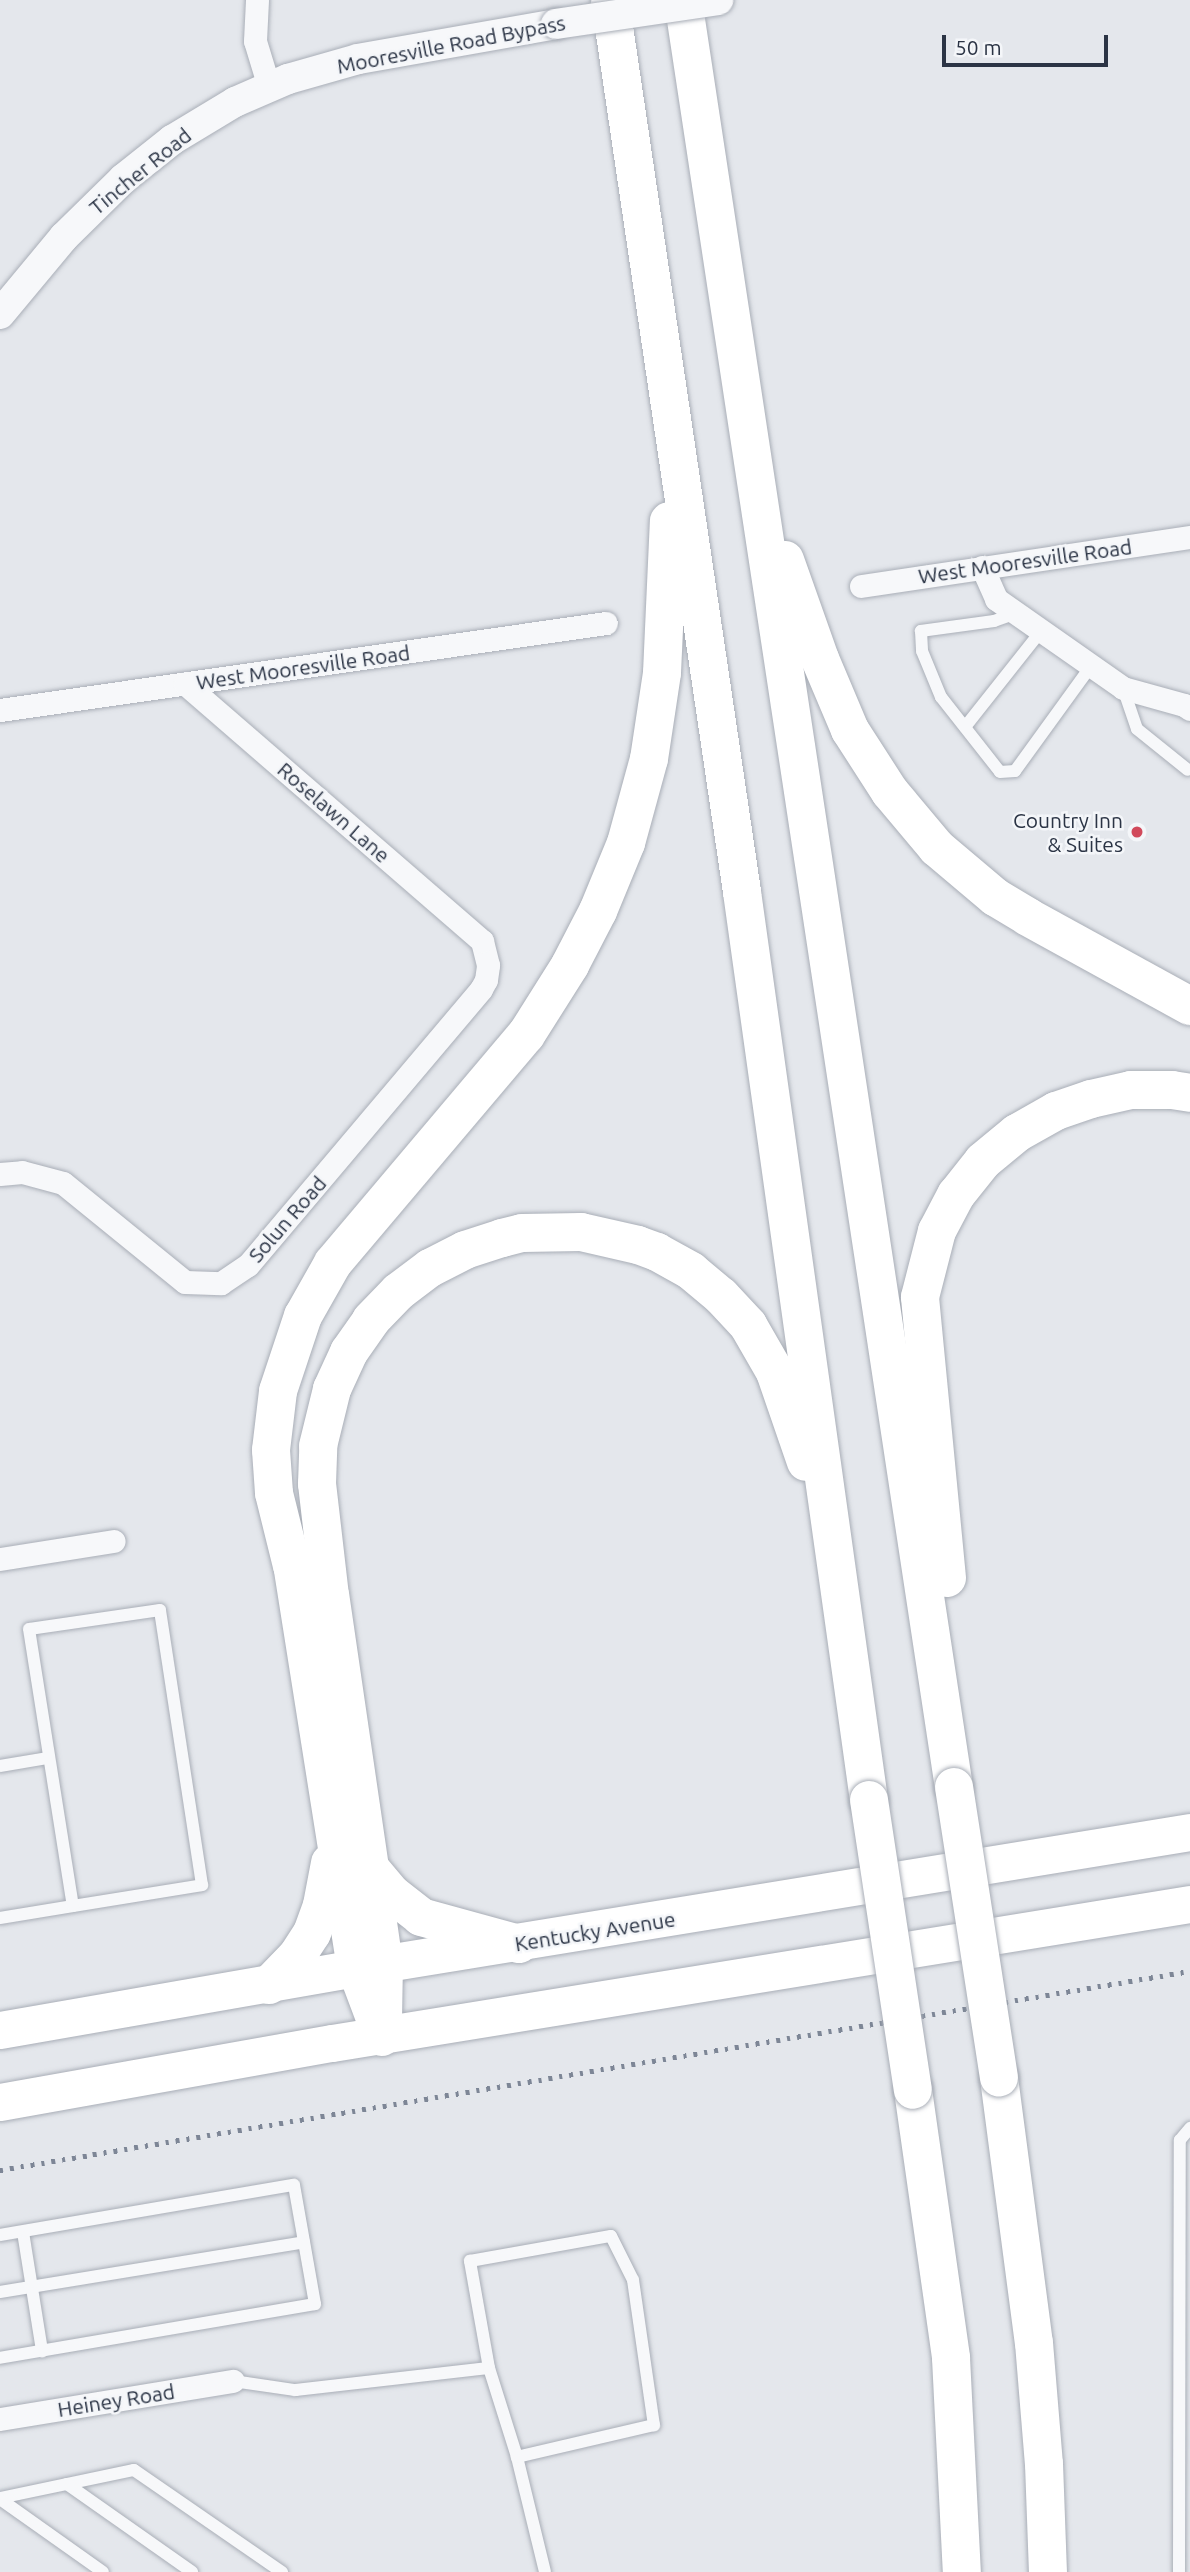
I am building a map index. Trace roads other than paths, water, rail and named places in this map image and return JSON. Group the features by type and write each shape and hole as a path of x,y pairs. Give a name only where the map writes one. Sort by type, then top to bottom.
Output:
{"highway":[{"path":"610,0 838,1558 869,1800 951,2358 962,2572"},
{"path":"683,0 999,2078 1034,2343 1044,2464 1048,2572"},
{"path":"382,2037 370,1966 334,1844 292,1566 271,1471 278,1391 295,1334 322,1280 345,1248 491,1080 526,1035 570,965 616,869 645,778 656,717 666,614 673,428"},
{"path":"755,472 835,697 869,761 913,821 937,848 995,897 1190,1006"},
{"path":"948,1747 958,1700 920,1297 937,1231 956,1195 983,1161 1017,1133 1055,1111 1090,1099 1131,1090 1190,1093"},
{"path":"370,1966 370,1868 318,1504 318,1446 332,1389 349,1352 384,1305 413,1279 464,1250 502,1238 541,1232 601,1235 638,1245 675,1261 706,1283 735,1310 763,1349 782,1388 838,1558"},
{"path":"269,1985 297,1956 315,1926 323,1905 334,1844"},
{"path":"370,1868 392,1894 421,1917 519,1944"}],"main road":[{"name":"Kentucky Avenue","path":"0,2031 370,1966 519,1944 1190,1832"},
{"path":"0,2102 332,2043 1190,1904"}],"street":[{"path":"257,0 256,41 269,87"},
{"name":"Mooresville Road Bypass","path":"269,87 379,54 718,0"},
{"name":"Tincher Road","path":"0,314 64,237 123,179 155,153 208,117 269,87"},
{"name":"West Mooresville Road","path":"861,586 1190,537"},
{"path":"982,567 996,599 1123,688 1190,709"},
{"name":"West Mooresville Road","path":"0,710 606,623"},
{"name":"Roselawn Lane","path":"185,684 482,941"},
{"name":"Solun Road","path":"0,1174 22,1172 63,1183 185,1282 221,1283 248,1265 481,989 488,965 482,941"},
{"path":"0,1559 114,1541"},
{"name":"Heiney Road","path":"0,2419 233,2381"}],"lane":[{"path":"1016,613 994,621 921,631 922,652 941,697 1000,772 1015,771 1091,666"},
{"path":"964,727 1041,631"},
{"path":"1123,688 1137,729 1188,770"},
{"path":"0,1918 74,1906 202,1885 160,1610 29,1629 74,1906"},
{"path":"0,1766 48,1758"},
{"path":"1179,2572 1180,2140 1190,2128"},
{"path":"0,2235 295,2185 315,2304 0,2358"},
{"path":"23,2232 42,2351"},
{"path":"517,2457 654,2425 633,2280 611,2236 470,2261 489,2368 517,2457 545,2572"},
{"path":"0,2292 304,2242"},
{"path":"233,2381 295,2390 489,2368"},
{"path":"0,2498 134,2470 282,2572"},
{"path":"67,2484 192,2572"},
{"path":"0,2498 103,2572"}],"railway":[{"path":"0,2170 1190,1971"}],"place":[{"name":"Country Inn & Suites","path":"1137,832"}]}
